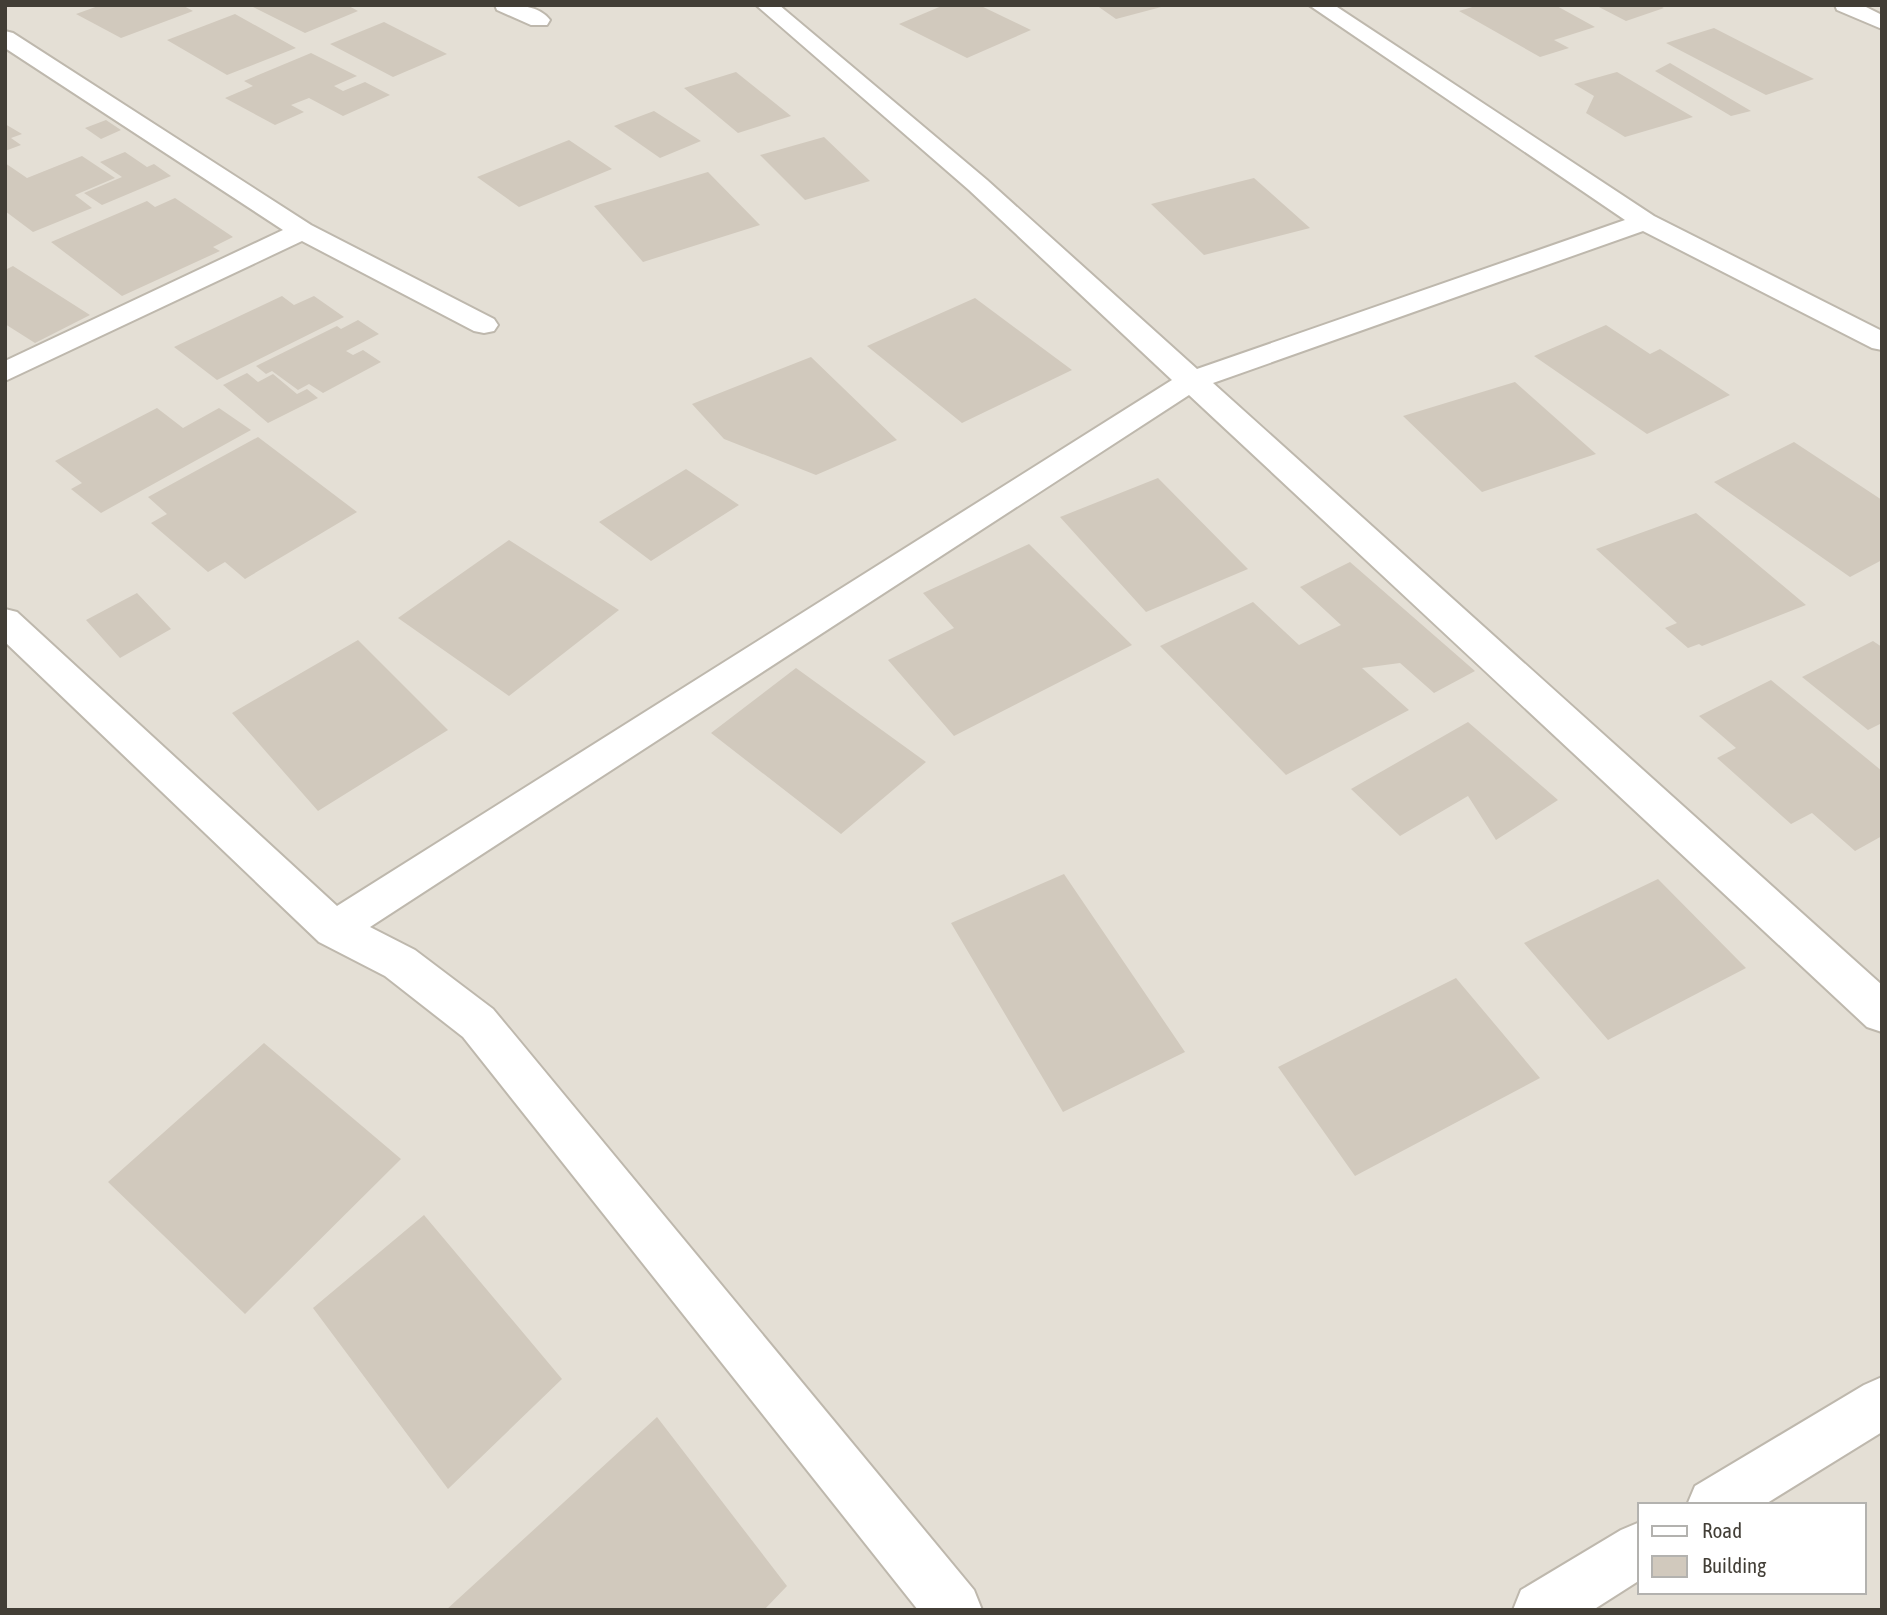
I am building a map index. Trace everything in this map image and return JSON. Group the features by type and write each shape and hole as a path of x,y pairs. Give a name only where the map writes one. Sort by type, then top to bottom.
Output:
{"street":[{"path":"505,5 539,20"},
{"path":"766,5 978,185 1882,1013"},
{"path":"1319,5 1645,222 1882,342"},
{"path":"1845,5 1882,23"},
{"path":"5,38 302,231 484,325"},
{"path":"334,929 1191,381 1645,222"},
{"path":"5,372 302,231"},
{"path":"5,621 334,929 400,963 478,1023 954,1610"},
{"path":"1717,1503 1882,1403"},
{"path":"1541,1610 1638,1550"}],"shaded area":[{"path":"5,5 1882,5 1882,1610 5,1610"}],"building":[{"path":"101,5 182,5 193,11 121,38 76,14"},
{"path":"249,5 347,5 358,11 305,33"},
{"path":"944,5 979,5 1031,30 967,58 899,24"},
{"path":"1096,5 1165,5 1165,6 1116,19"},
{"path":"1479,5 1555,5 1595,27 1554,40 1569,48 1540,57 1459,11"},
{"path":"1595,5 1658,5 1664,8 1626,21"},
{"path":"235,14 296,48 227,75 167,40"},
{"path":"384,22 447,54 393,77 330,44"},
{"path":"1714,28 1814,79 1766,95 1666,43"},
{"path":"311,53 357,76 334,86 343,91 365,82 390,95 343,116 309,98 291,105 304,112 275,125 225,98 253,86 244,81"},
{"path":"1670,63 1751,111 1731,116 1655,71"},
{"path":"736,72 791,116 738,133 684,88"},
{"path":"1617,72 1693,117 1625,137 1586,113 1594,96 1574,84"},
{"path":"654,111 701,141 660,158 614,126"},
{"path":"106,120 121,130 101,139 85,128"},
{"path":"5,124 22,134 11,138 21,145 5,151"},
{"path":"824,137 870,181 805,200 760,155"},
{"path":"569,140 612,169 519,207 477,177"},
{"path":"125,152 147,167 154,164 171,176 102,205 84,193 122,177 100,162"},
{"path":"82,156 115,178 75,195 92,208 33,232 5,211 5,163 27,178"},
{"path":"708,172 760,225 643,262 594,206"},
{"path":"1254,178 1310,228 1204,255 1151,204"},
{"path":"175,198 233,237 213,247 220,251 122,296 51,242 147,201 155,207"},
{"path":"13,266 90,315 35,343 5,324 5,270"},
{"path":"282,296 294,305 314,296 344,317 217,380 174,347"},
{"path":"975,298 1072,370 962,423 867,346"},
{"path":"358,320 379,334 346,351 353,355 363,350 381,362 323,393 309,384 298,390 272,371 266,374 256,366 337,326 341,329"},
{"path":"1606,325 1650,354 1660,349 1730,395 1647,434 1534,356"},
{"path":"811,357 897,440 816,475 724,439 692,404"},
{"path":"247,373 258,382 273,374 297,394 307,389 318,398 268,423 223,385"},
{"path":"1515,382 1596,454 1482,492 1403,416"},
{"path":"157,408 183,428 219,408 251,430 101,513 71,489 82,483 55,461"},
{"path":"258,437 357,512 245,579 225,562 208,572 151,523 167,514 148,497"},
{"path":"1794,442 1882,500 1882,560 1850,577 1714,482"},
{"path":"686,469 739,505 651,561 599,522"},
{"path":"1158,478 1248,569 1146,612 1060,517"},
{"path":"1696,513 1806,605 1702,646 1699,644 1688,648 1665,628 1677,623 1596,549"},
{"path":"509,540 619,610 509,696 398,618"},
{"path":"1029,544 1132,645 954,736 888,660 954,628 923,593"},
{"path":"1350,562 1475,671 1434,693 1400,663 1362,668 1409,710 1286,775 1160,646 1253,602 1299,645 1341,625 1300,587"},
{"path":"137,593 171,629 120,658 86,620"},
{"path":"358,640 448,730 318,811 232,713"},
{"path":"1873,641 1882,647 1882,723 1868,730 1802,677"},
{"path":"796,668 926,762 841,834 711,733"},
{"path":"1771,680 1882,771 1882,836 1855,851 1812,813 1791,824 1717,758 1736,748 1699,716"},
{"path":"1468,722 1558,800 1496,840 1468,796 1400,836 1351,789"},
{"path":"1064,874 1185,1052 1063,1112 951,923"},
{"path":"1658,879 1746,968 1608,1040 1524,943"},
{"path":"1456,978 1540,1078 1355,1176 1278,1067"},
{"path":"264,1043 401,1159 245,1314 108,1182"},
{"path":"424,1215 562,1379 448,1489 313,1308"},
{"path":"657,1417 787,1586 764,1610 446,1610"}]}
